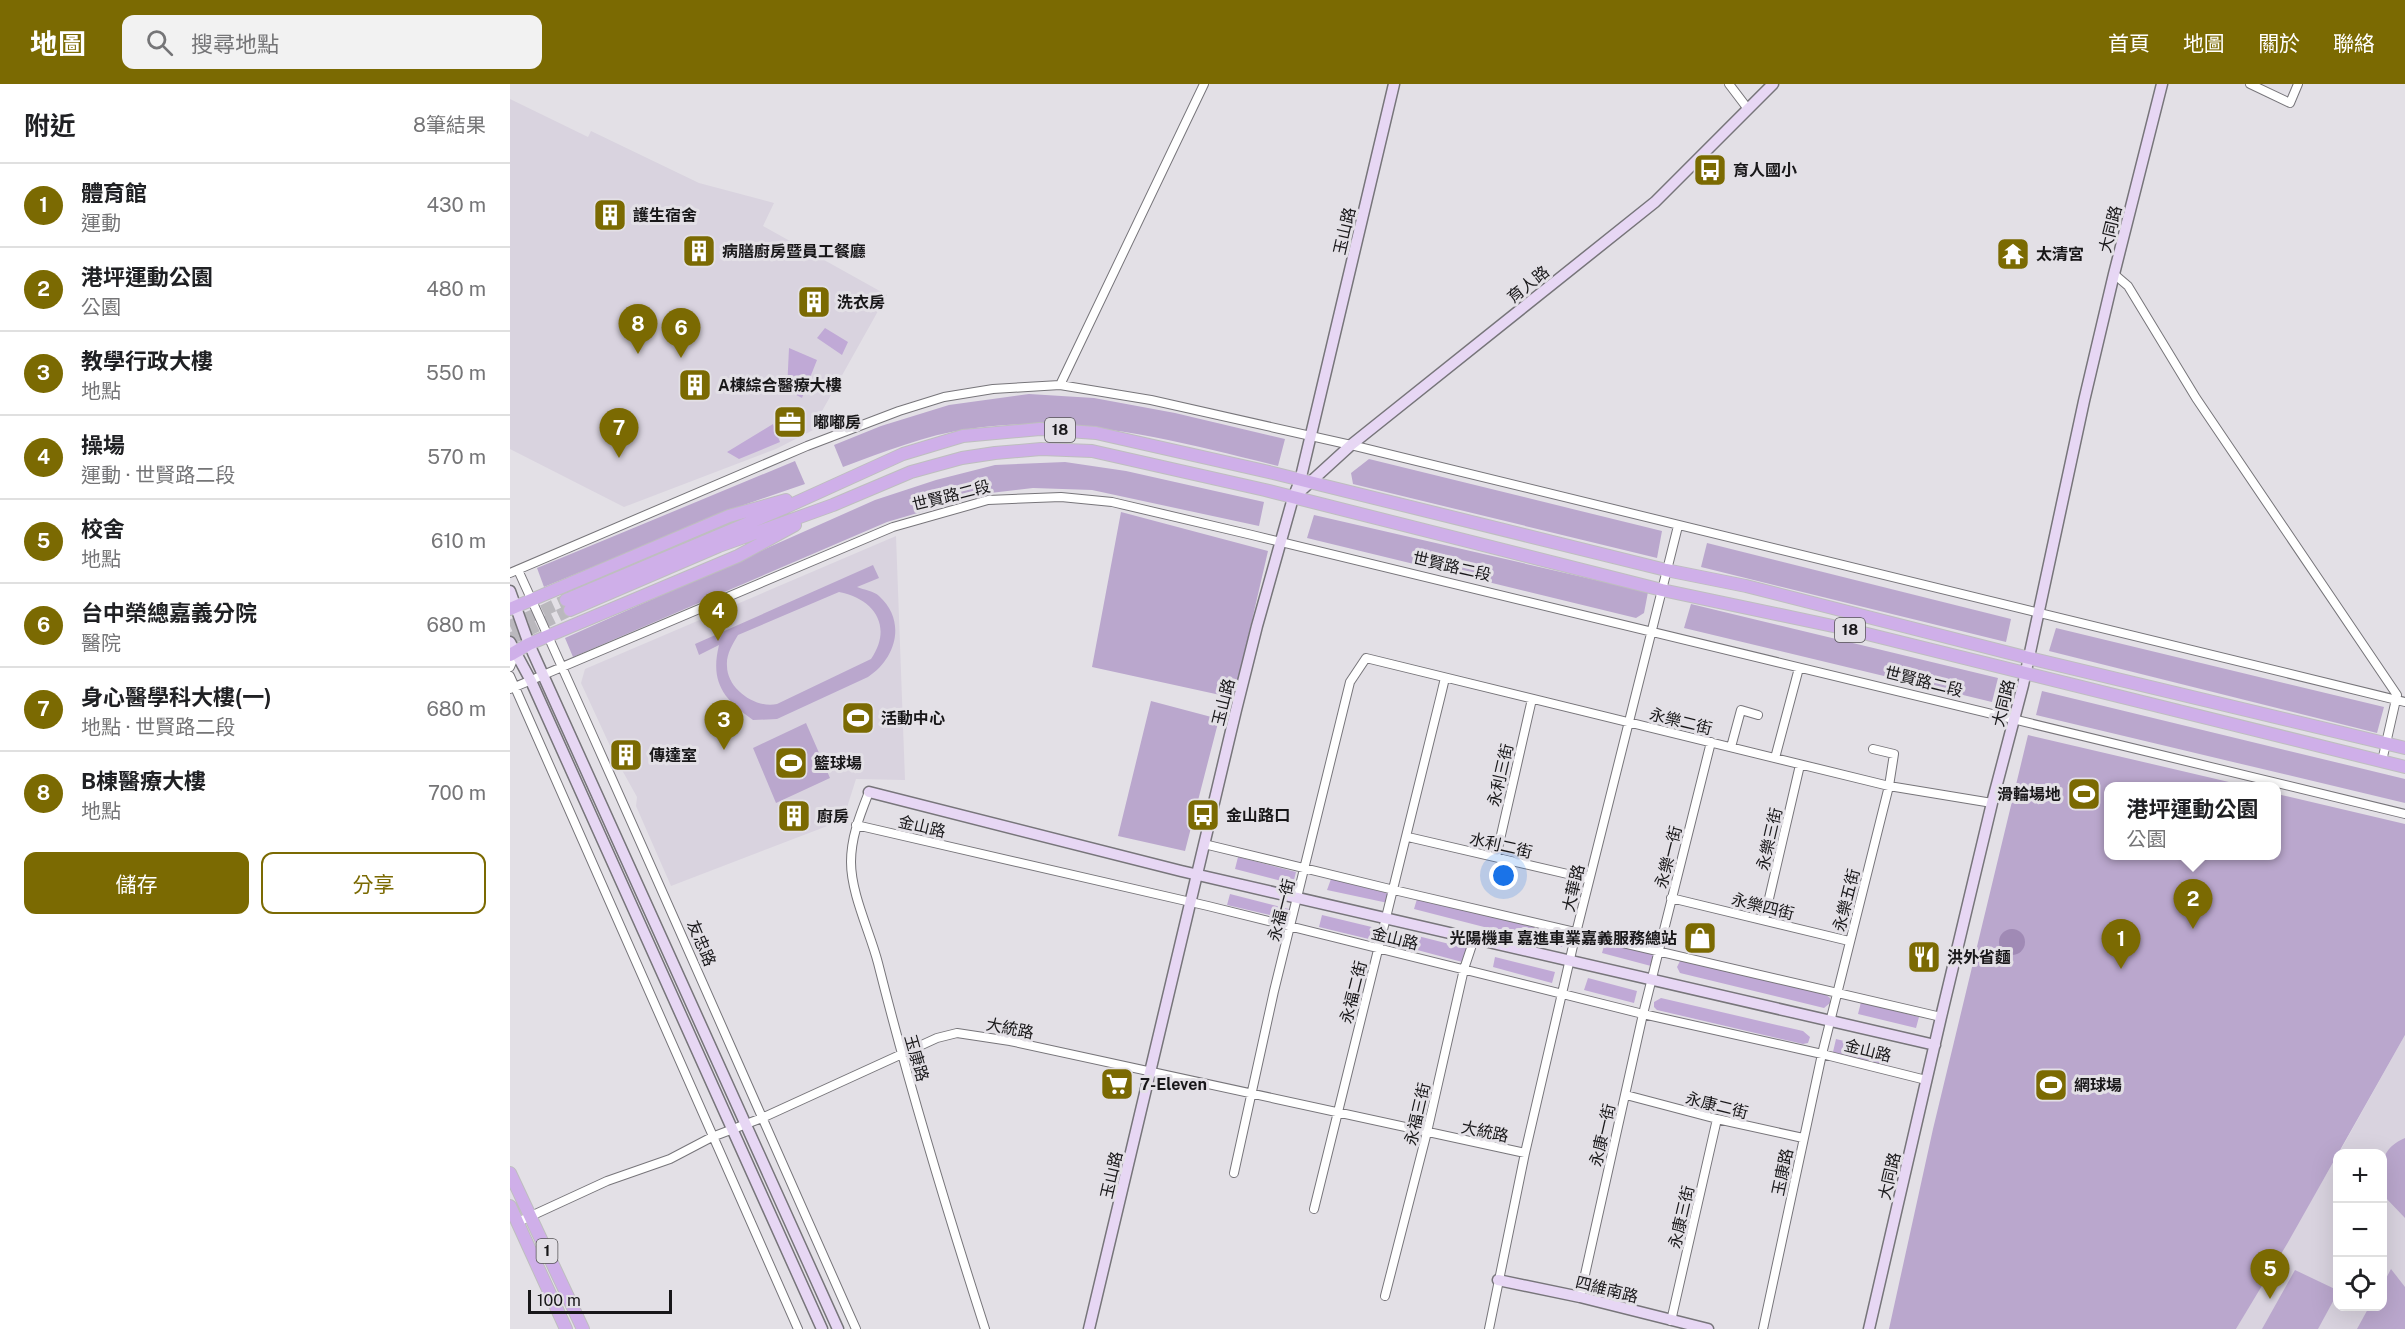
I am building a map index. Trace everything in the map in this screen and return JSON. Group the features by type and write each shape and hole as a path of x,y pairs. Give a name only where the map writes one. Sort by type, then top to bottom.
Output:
{"main road":[{"name":"世賢路二段","path":"2405,748 2029,658 1756,589 1666,570 1305,482 1096,434 1040,429 963,436 903,453 568,605 719,546 833,505 911,472 962,458 1041,449 1092,451 1293,498 1662,590 1847,629 2199,714 2405,767"},
{"name":"世賢路二段","path":"512,608 729,516 824,488"},
{"name":"世賢路二段","path":"512,650 738,556 833,505"},
{"name":"1","path":"510,1173 583,1329"},
{"name":"1","path":"510,1206 566,1329"}],"street":[{"path":"1060,385 1204,84"},
{"name":"玉山路","path":"1305,482 1311,436 1394,84"},
{"path":"1729,84 1748,110"},
{"name":"育人路","path":"1293,498 1305,482 1655,202 1773,84"},
{"name":"大同路","path":"1869,1329 1992,803 2026,674 2114,274 2162,84"},
{"path":"2250,84 2290,103 2298,84"},
{"path":"2114,274 2128,286 2196,398 2401,701"},
{"path":"514,572 807,446 898,411 944,397 993,388 1060,385 1151,400 1351,445 2401,701"},
{"name":"世賢路二段","path":"513,688 893,527 988,500 1062,497 1112,502 2272,782"},
{"name":"玉山路","path":"1089,1329 1257,626 1293,498"},
{"name":"大華路","path":"1489,1329 1525,1153 1576,933 1678,526"},
{"name":"友忠路","path":"514,572 532,600 617,785 856,1329"},
{"path":"510,591 512,608 838,1329"},
{"path":"510,667 512,650"},
{"path":"512,650 531,681 822,1329"},
{"name":"永樂二街","path":"1366,658 1889,786 1992,803"},
{"name":"永福一街","path":"1234,1173 1290,927 1350,682 1366,658"},
{"path":"1774,758 1799,668"},
{"path":"510,676 513,688 798,1329"},
{"name":"永福二街","path":"1314,1209 1408,837 1444,678"},
{"name":"永利三街","path":"1496,857 1532,699"},
{"path":"2382,761 2401,701"},
{"path":"1731,747 1741,710 1758,715"},
{"name":"永樂一街","path":"1652,979 1711,742"},
{"name":"永樂五街","path":"1830,1022 1889,786 1894,754 1873,749"},
{"name":"永樂三街","path":"1764,920 1800,765"},
{"name":"世賢路二段","path":"2281,784 2405,814"},
{"name":"玉康路","path":"868,792 856,825 851,864 855,885 901,1053 986,1329"},
{"name":"金山路","path":"868,792 1197,874 1935,1045"},
{"name":"金山路","path":"856,825 1190,902 1643,1014 1926,1080"},
{"name":"水利二街","path":"1408,837 1589,879"},
{"path":"1204,844 1941,1017"},
{"name":"永樂四街","path":"1671,898 1849,941"},
{"name":"永福三街","path":"1385,1296 1427,1132 1464,969 1474,939"},
{"name":"永康一街","path":"1580,1297 1652,979"},
{"name":"玉康路","path":"1763,1329 1830,1022"},
{"name":"大統路","path":"518,1222 531,1218 607,1181 670,1159 712,1137 762,1118 901,1053 937,1038 957,1033 1010,1041 1150,1070 1525,1153"},
{"name":"永康二街","path":"1626,1095 1717,1119 1803,1138"},
{"name":"永康三街","path":"1671,1321 1717,1119"},
{"name":"四維南路","path":"1498,1280 1580,1297 1708,1329"}],"shaded area":[{"path":"510,99 588,137 591,131 699,183 774,203 763,226 887,295 817,420 819,427 776,449 624,507 510,449"},
{"path":"825,328 848,342 842,355 817,338"},
{"path":"789,348 817,360 802,398 787,390"},
{"path":"1029,394 1094,398 1175,413 1285,439 1278,466 1202,447 1125,432 1048,425 1009,425 937,435 843,467 834,445 881,426 949,405"},
{"path":"773,424 780,442 739,459 727,452"},
{"path":"1369,459 1662,531 1657,558 1353,484 1351,473"},
{"path":"795,461 805,484 744,505 544,587 537,568"},
{"path":"1065,462 1126,471 1264,502 1259,526 1092,490 1033,488 982,494 887,522 573,657 565,638 875,500 936,480 995,465"},
{"path":"1121,512 1268,551 1234,698 1092,667"},
{"path":"1314,515 1648,592 1644,613 1636,618 1307,538"},
{"path":"896,536 905,780 856,779 843,820 671,886 636,806 637,797 617,761 581,683 585,669"},
{"path":"1707,543 2011,619 2006,642 1701,567"},
{"path":"873,565 879,578 857,587 879,596 888,606 895,628 891,650 878,669 868,677 777,719 753,720 734,705 721,688 718,679 716,669 719,645 699,655 695,644","holes":["839,592 852,596 871,608 877,616 880,636 871,659 777,704 760,703 744,696 737,689 728,674 727,658 738,635"]},
{"path":"1691,604 1998,678 1992,702 1684,628"},
{"path":"2056,628 2384,707 2377,733 2049,651"},
{"path":"2042,691 2405,779 2405,803 2036,715"},
{"path":"1151,701 1219,719 1185,851 1118,836"},
{"name":"籃球場","path":"806,723 830,778 776,803 753,748"},
{"path":"2028,735 2229,782 2104,782 2104,860 2281,860 2281,795 2405,824 2405,1035 2341,1149 2333,1149 2333,1163 2236,1329 1889,1329 1933,1129"},
{"path":"1238,857 1296,872 1293,884 1235,869"},
{"path":"1331,879 1391,894 1388,903 1327,890"},
{"path":"1230,894 1289,909 1287,919 1227,905"},
{"path":"1417,899 1566,935 1562,947 1414,909"},
{"path":"1322,915 1380,929 1377,941 1319,927"},
{"path":"2012,929 2021,933 2025,942 2021,951 2012,955 2003,951 1999,942 2003,933"},
{"path":"1410,934 1469,949 1466,963 1406,947"},
{"path":"1605,942 1654,955 1651,966 1602,953"},
{"path":"1495,957 1555,972 1552,983 1493,967"},
{"path":"1684,960 1825,994 1830,998 1830,1003 1824,1008 1680,973 1677,967 1680,961"},
{"path":"1588,978 1637,991 1634,1003 1584,990"},
{"path":"1661,998 1803,1031 1810,1037 1808,1043 1803,1044 1657,1010 1654,1002"},
{"path":"1861,1002 1919,1017 1916,1028 1858,1014"},
{"path":"2405,1035 2405,1329 2236,1329 2333,1163 2333,1311 2387,1311 2387,1149 2341,1149"},
{"path":"1836,1039 1892,1053 1889,1066 1833,1052"},
{"path":"2405,1138 2405,1218 2387,1199 2387,1152"},
{"path":"2391,1269 2405,1287 2405,1329 2357,1329 2367,1311 2387,1311 2387,1276"},
{"path":"2295,1270 2333,1288 2333,1301 2318,1329 2262,1329"}],"tunnel":[{"path":"510,626 566,600"},
{"path":"510,639 570,610"}],"place":[{"name":"育人國小","path":"1710,170"},
{"name":"護生宿舍","path":"610,215"},
{"name":"病膳廚房暨員工餐廳","path":"699,251"},
{"name":"太清宮","path":"2013,254"},
{"name":"洗衣房","path":"814,302"},
{"name":"B棟醫療大樓","path":"638,354"},
{"name":"台中榮總嘉義分院","path":"681,358"},
{"name":"A棟綜合醫療大樓","path":"695,385"},
{"name":"嘟嘟房","path":"790,422"},
{"name":"身心醫學科大樓(一)","path":"619,458"},
{"name":"操場","path":"718,641"},
{"name":"活動中心","path":"858,718"},
{"name":"教學行政大樓","path":"724,750"},
{"name":"傳達室","path":"626,755"},
{"name":"籃球場","path":"791,763"},
{"name":"滑輪場地","path":"2084,794"},
{"name":"金山路口","path":"1203,815"},
{"name":"廚房","path":"794,816"},
{"name":"港坪運動公園","path":"2193,929"},
{"name":"光陽機車 嘉進車業嘉義服務總站","path":"1700,938"},
{"name":"洪外省麵","path":"1924,957"},
{"name":"體育館","path":"2121,969"},
{"name":"7-Eleven","path":"1117,1084"},
{"name":"網球場","path":"2051,1085"},
{"name":"校舍","path":"2270,1299"}]}
